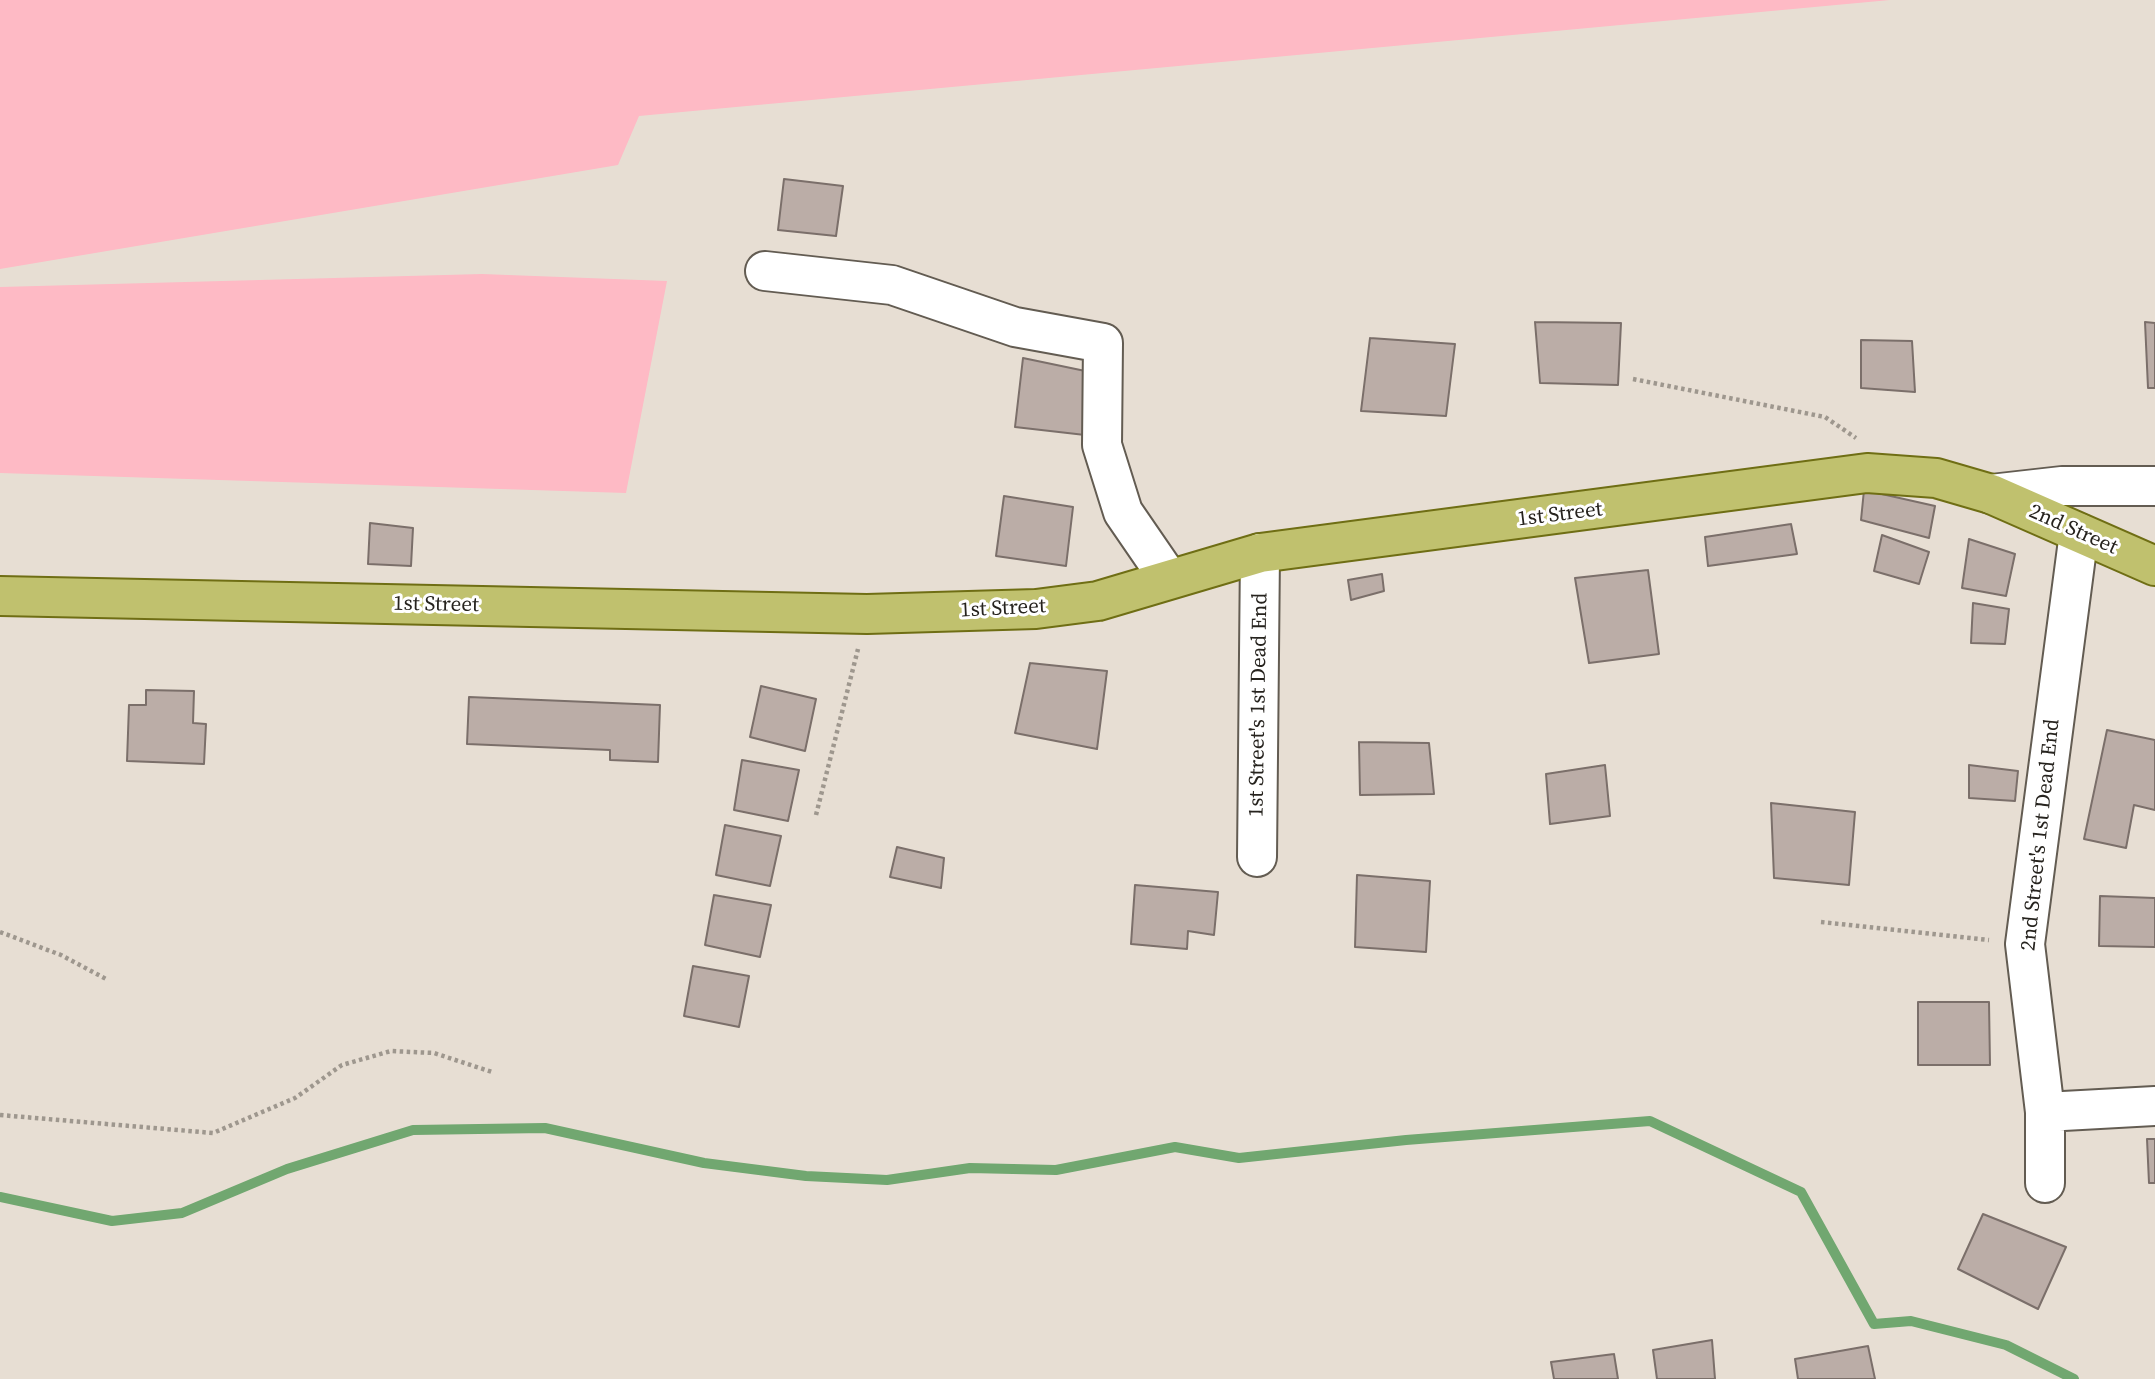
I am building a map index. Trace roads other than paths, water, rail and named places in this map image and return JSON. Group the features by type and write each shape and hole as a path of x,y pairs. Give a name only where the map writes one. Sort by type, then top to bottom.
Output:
{"main road":[{"name":"1st Street","path":"0,596 867,614 1036,610 1098,601 1260,553 1867,473 1936,478 1991,494"},
{"name":"2nd Street","path":"1991,494 2155,566"}],"street":[{"path":"765,271 892,285 1015,327 1103,343 1102,445 1123,512 1169,579"},
{"path":"1991,494 2062,486 2155,486"},
{"name":"2nd Street's 1st Dead End","path":"2045,1183 2045,1112 2025,944 2078,533"},
{"name":"1st Street's 1st Dead End","path":"1257,856 1260,553"},
{"path":"2045,1112 2155,1106"}],"waterway":[{"path":"0,1197 112,1221 182,1213 287,1169 413,1130 545,1128 704,1163 806,1176 887,1180 970,1168 1056,1170 1175,1147 1239,1158 1406,1140 1650,1121 1801,1192 1874,1324 1911,1321 2006,1345 2074,1379"}]}
